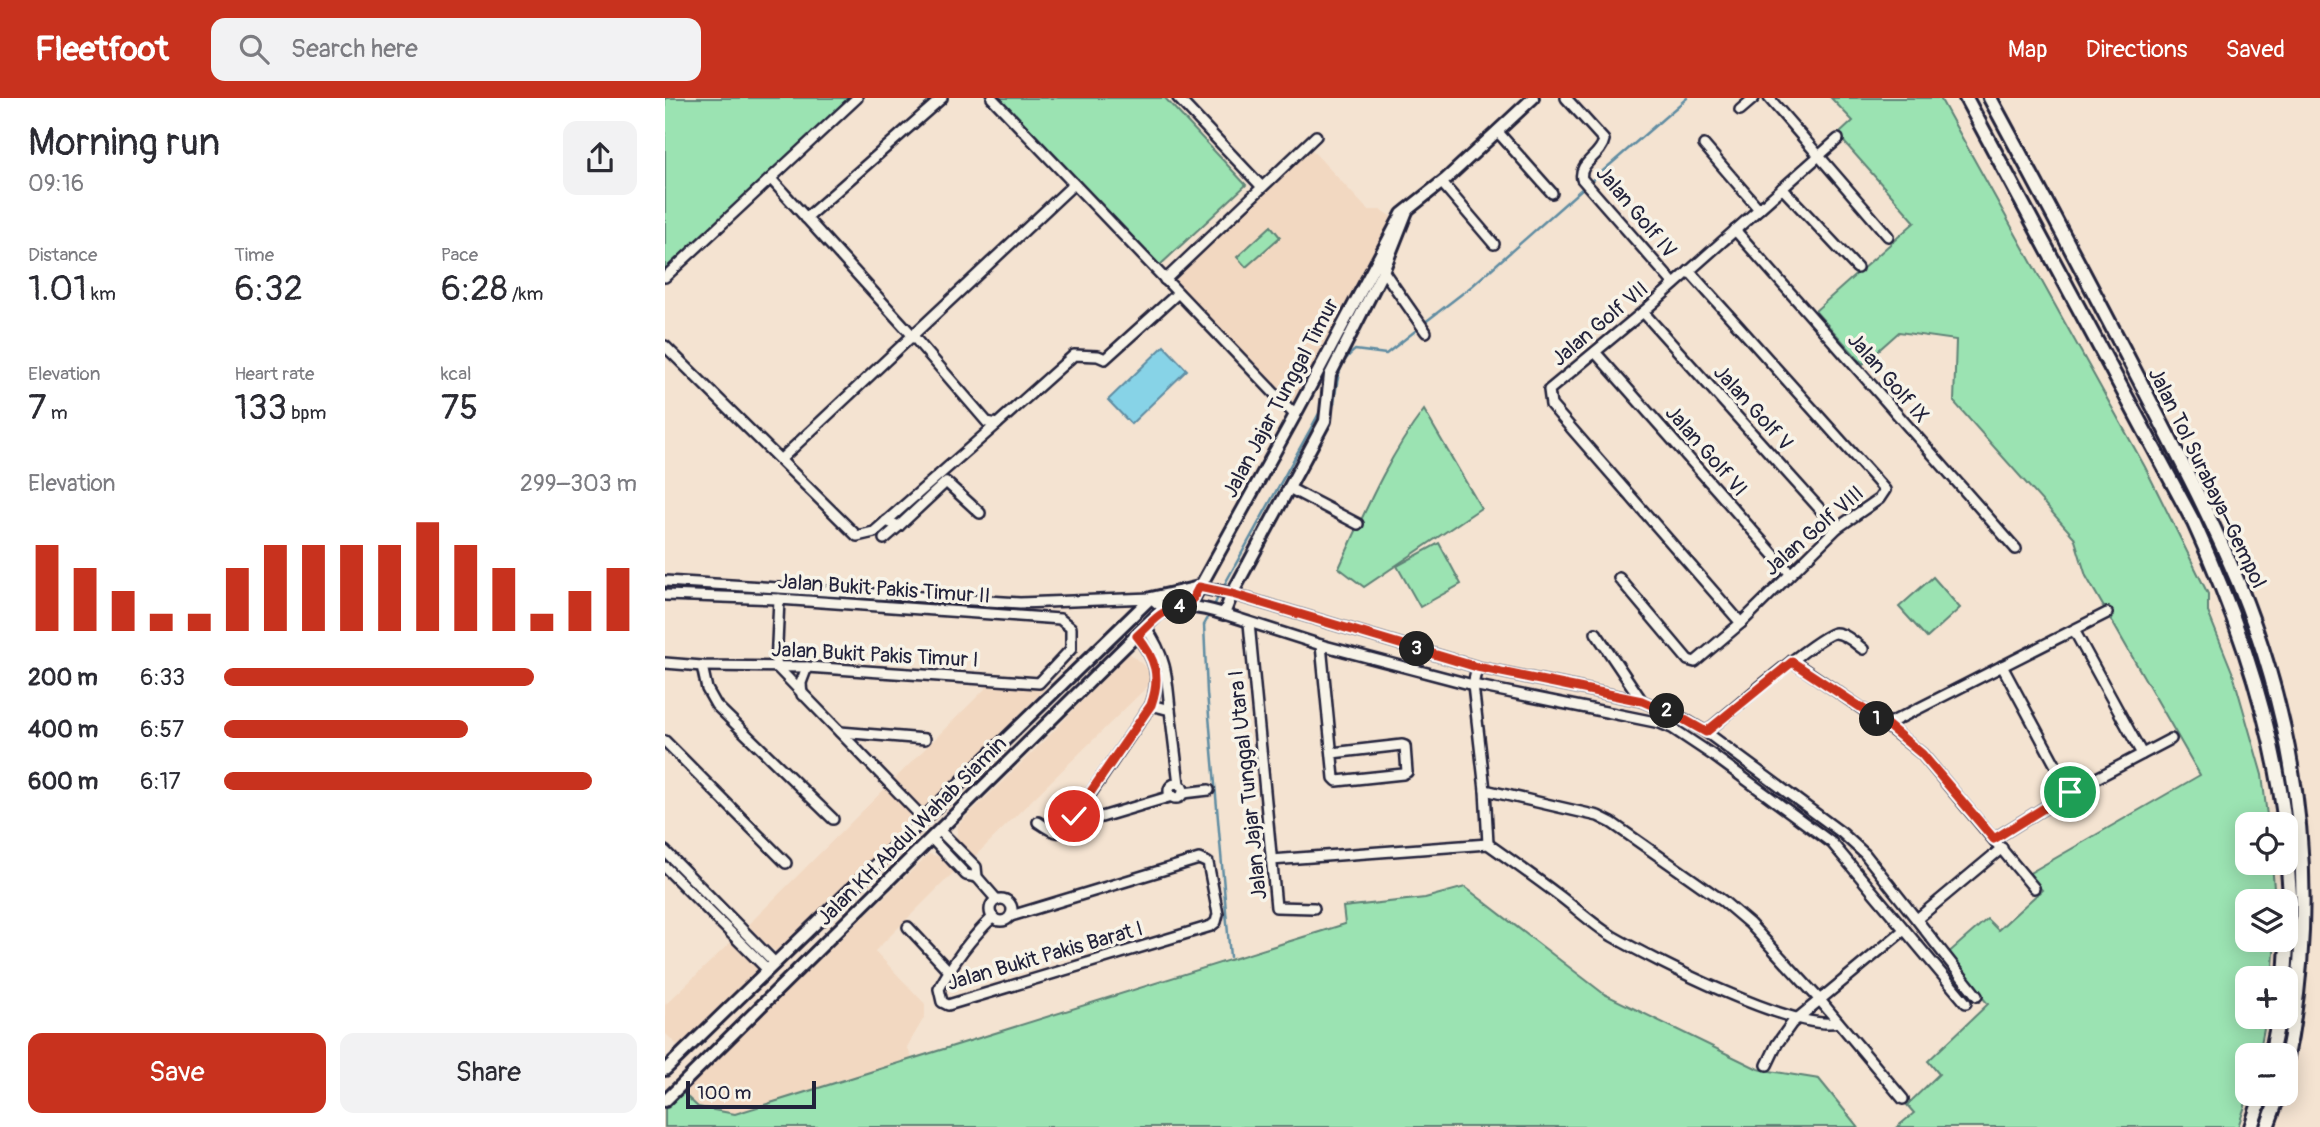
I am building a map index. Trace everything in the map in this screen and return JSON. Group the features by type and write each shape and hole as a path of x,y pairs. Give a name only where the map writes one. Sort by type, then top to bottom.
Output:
{"highway":[{"name":"Jalan Tol Surabaya–Gempol","path":"1965,98 2194,523 2216,569 2235,618 2261,704 2280,783 2284,812"},
{"name":"Jalan Tol Surabaya–Gempol","path":"1990,98 2218,536 2247,606 2277,695 2297,780 2304,833 2307,926 2301,999 2291,1043"},
{"path":"1997,98 2025,163"},
{"path":"2286,966 2290,895 2288,875"},
{"path":"2251,1127 2258,1106"},
{"path":"2267,1127 2275,1106"}],"main road":[{"name":"Jalan Jajar Tunggal Timur","path":"1221,613 1325,421 1330,375 1402,214 1442,183 1533,98"},
{"name":"Jalan Jajar Tunggal Timur","path":"1192,606 1379,266"},
{"path":"1151,598 1201,587 1229,594"},
{"name":"Jalan KH Abdul Wahab Siamin","path":"665,1070 1151,598"},
{"path":"1165,610 1192,606 1221,613"},
{"name":"Jalan KH Abdul Wahab Siamin","path":"665,1101 1165,610"},
{"path":"980,763 984,773 994,777"},
{"path":"961,782 972,786 975,797"},
{"path":"755,982 770,998"}],"street":[{"path":"665,278 857,98"},
{"path":"806,218 942,98"},
{"path":"992,98 1296,415"},
{"path":"1179,98 1262,187"},
{"name":"Jalan Golf IV","path":"1566,98 1604,140 1602,147 1582,169 1582,179 1674,284"},
{"path":"1740,110 1754,98"},
{"path":"1769,98 1888,236"},
{"path":"1497,131 1552,193"},
{"path":"1165,280 1316,136"},
{"name":"Jalan Golf VII","path":"1741,623 1551,405 1549,390 1643,312 1838,139"},
{"path":"1704,145 1759,209"},
{"path":"771,179 987,422 997,424"},
{"path":"1442,183 1495,244"},
{"path":"781,459 1074,184"},
{"path":"1783,188 1857,268"},
{"name":"Jalan Golf IX","path":"1735,230 2017,549"},
{"path":"1379,266 1426,332"},
{"name":"Jalan Golf VIII","path":"1619,578 1692,662 1695,662 1741,623 1837,528 1879,499 1884,492 1884,487 1689,271"},
{"path":"665,346 857,536 874,532 1074,355 1105,359 1178,293"},
{"name":"Jalan Golf V","path":"1643,312 1837,528"},
{"name":"Jalan Golf VI","path":"1595,352 1790,573"},
{"path":"884,539 946,482 979,513"},
{"path":"1289,488 1358,524"},
{"path":"886,521 899,526"},
{"path":"665,581 1020,603 1151,598 1165,610"},
{"path":"1229,594 1477,667 1642,701 1683,719 1706,732 1842,833 1865,854 1977,996"},
{"name":"Jalan Bukit Pakis Timur II","path":"665,595 779,599 1060,620 1071,628 1073,645 1069,652"},
{"path":"779,599 776,666 923,818"},
{"path":"1221,613 1321,645 1473,685 1660,723 1672,728 1832,843 1966,1003"},
{"path":"1886,724 2107,613"},
{"name":"Jalan Jajar Tunggal Utara I","path":"1249,623 1276,907 1314,908"},
{"path":"2074,630 2143,754"},
{"path":"1077,825 1074,816 1151,705 1157,690 1157,678 1142,632"},
{"path":"1038,822 1053,832 1060,833 1088,821 1172,796 1179,797 1181,789 1164,663 1158,645 1142,632"},
{"path":"1596,633 1642,701"},
{"path":"1706,732 1830,634 1840,634 1863,649"},
{"path":"1321,645 1334,778 1337,781 1407,772 1405,746 1402,745 1332,753"},
{"name":"Jalan Bukit Pakis Timur I","path":"665,663 807,667 1039,683 1069,652"},
{"path":"1792,662 1886,724 1922,754 2034,888"},
{"path":"702,666 706,690 716,705 833,819"},
{"path":"2002,666 2070,792"},
{"path":"802,695 801,683 807,667"},
{"path":"1477,667 1473,685 1488,844"},
{"path":"1151,705 1170,710"},
{"path":"840,732 926,739"},
{"path":"1994,839 2070,792 2171,739"},
{"path":"665,741 786,863"},
{"path":"1181,789 1209,790"},
{"path":"1485,790 1598,817 1612,823 1723,901 1750,924 1819,999 1903,1099"},
{"path":"1078,812 1086,813 1088,821"},
{"path":"1832,843 1842,833"},
{"path":"936,835 976,867 977,877 997,900"},
{"path":"1271,860 1488,844 1611,935 1682,972 1757,1005 1797,1018 1827,1025 1838,1022"},
{"path":"1917,919 2001,848"},
{"path":"665,851 710,904 771,966"},
{"name":"Jalan Bukit Pakis Barat I","path":"993,917 976,933 949,971 939,989 942,1002 948,1005 1212,926 1218,914 1208,863 1199,859 1011,915"},
{"path":"665,867 710,904"},
{"path":"1004,899 1010,903 1011,915 1006,920 999,921 993,917 991,908 997,900 1004,899"},
{"path":"908,927 949,971"},
{"path":"1767,1065 1777,1044 1797,1018 1904,930"}],"shaded area":[{"path":"1311,149 1368,210 1381,210 1393,218 1291,411 1165,284"},
{"path":"1128,652 1151,672 1153,681 973,858 956,840 958,825 1048,737"},
{"path":"989,685 1045,689 780,953 770,948 748,925"},
{"path":"929,854 941,857 954,872 875,951 925,1004 925,1016 907,1047 912,1058 735,1114 697,1107 682,1092"},
{"path":"734,939 760,966 756,977 689,1041 678,1046 665,1033 665,1005"}],"green space":[{"path":"665,98 857,98 665,277"},
{"path":"996,98 1165,98 1246,185 1159,266"},
{"path":"1831,98 1940,98 2145,467 2208,594 2208,612 2233,674 2262,775 2267,812 2235,812 2235,875 2273,875 2274,889 2235,889 2235,952 2274,952 2273,966 2235,966 2235,1029 2264,1029 2261,1043 2235,1043 2235,1106 2245,1106 2238,1127 1897,1127 1914,1113 1907,1105 1939,1074 1928,1061 1988,1004 1946,955 1987,919 1998,930 2042,890 2028,874 2200,775 2086,576 2074,537 1954,402 1956,340 1899,332 1863,364 1815,311 1915,222 1845,143 1840,133 1853,121"},
{"path":"1271,226 1280,237 1246,267 1237,257"},
{"path":"1424,410 1481,508 1364,587 1339,568 1387,467"},
{"path":"1439,543 1461,584 1420,607 1397,566"},
{"path":"1933,577 1960,608 1927,638 1899,607"},
{"path":"1465,887 1604,994 1758,1069 1819,1079 1858,1127 665,1127 665,1108 682,1092 698,1107 735,1114 1345,924 1343,907 1425,898"}],"water":[{"path":"1164,346 1187,370 1131,424 1108,400"}],"waterway":[{"path":"1589,183 1687,98"},
{"path":"1424,323 1472,286 1584,187"},
{"path":"1329,406 1334,404 1341,367 1349,355 1355,350 1386,354 1419,328"},
{"path":"1222,589 1322,408"},
{"path":"1213,608 1219,595"},
{"path":"1210,614 1204,625 1207,693 1230,957"}],"route":[{"path":"1074,816 1151,705 1157,690 1157,678 1150,652 1137,636 1158,614 1165,610 1189,606 1199,587 1232,594 1477,667 1642,701 1666,710 1706,732 1792,662 1886,724 1922,754 1994,839 2070,792"}]}
